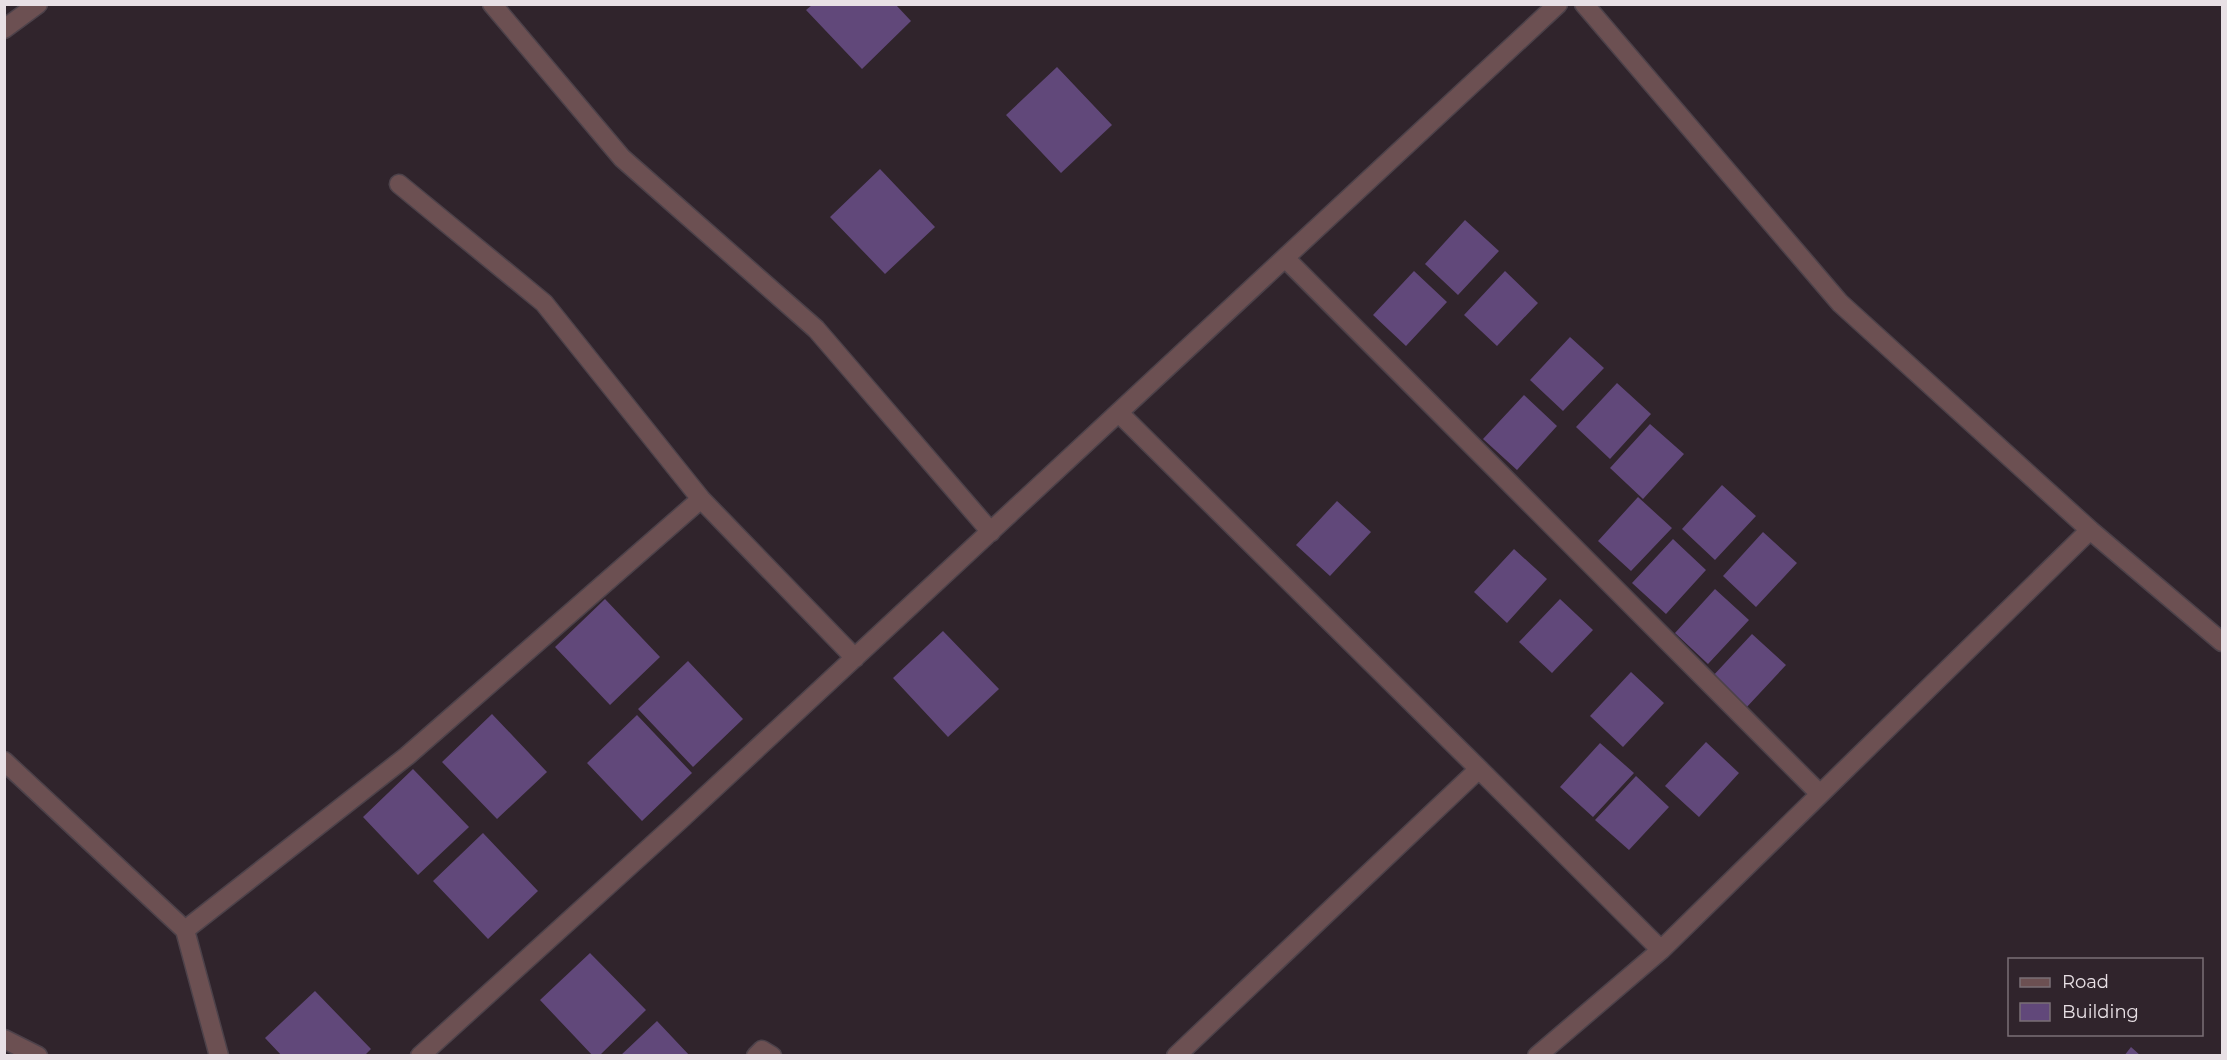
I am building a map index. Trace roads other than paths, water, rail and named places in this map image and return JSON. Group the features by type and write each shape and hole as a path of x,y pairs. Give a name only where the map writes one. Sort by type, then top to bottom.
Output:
{"street":[{"path":"4,29 38,4"},
{"path":"492,4 622,158 816,329 991,532"},
{"path":"420,1056 680,820 1558,4"},
{"path":"1584,4 1840,303 2090,530 2223,642"},
{"path":"399,184 544,303 701,499 855,658"},
{"path":"1285,258 1820,794"},
{"path":"1119,412 1661,950"},
{"path":"185,930 407,756 701,499"},
{"path":"1537,1056 1661,950 2090,530"},
{"path":"4,761 185,930 219,1056"},
{"path":"1176,1056 1479,769"},
{"path":"4,1039 39,1056"},
{"path":"756,1056 762,1050 772,1056"}]}
